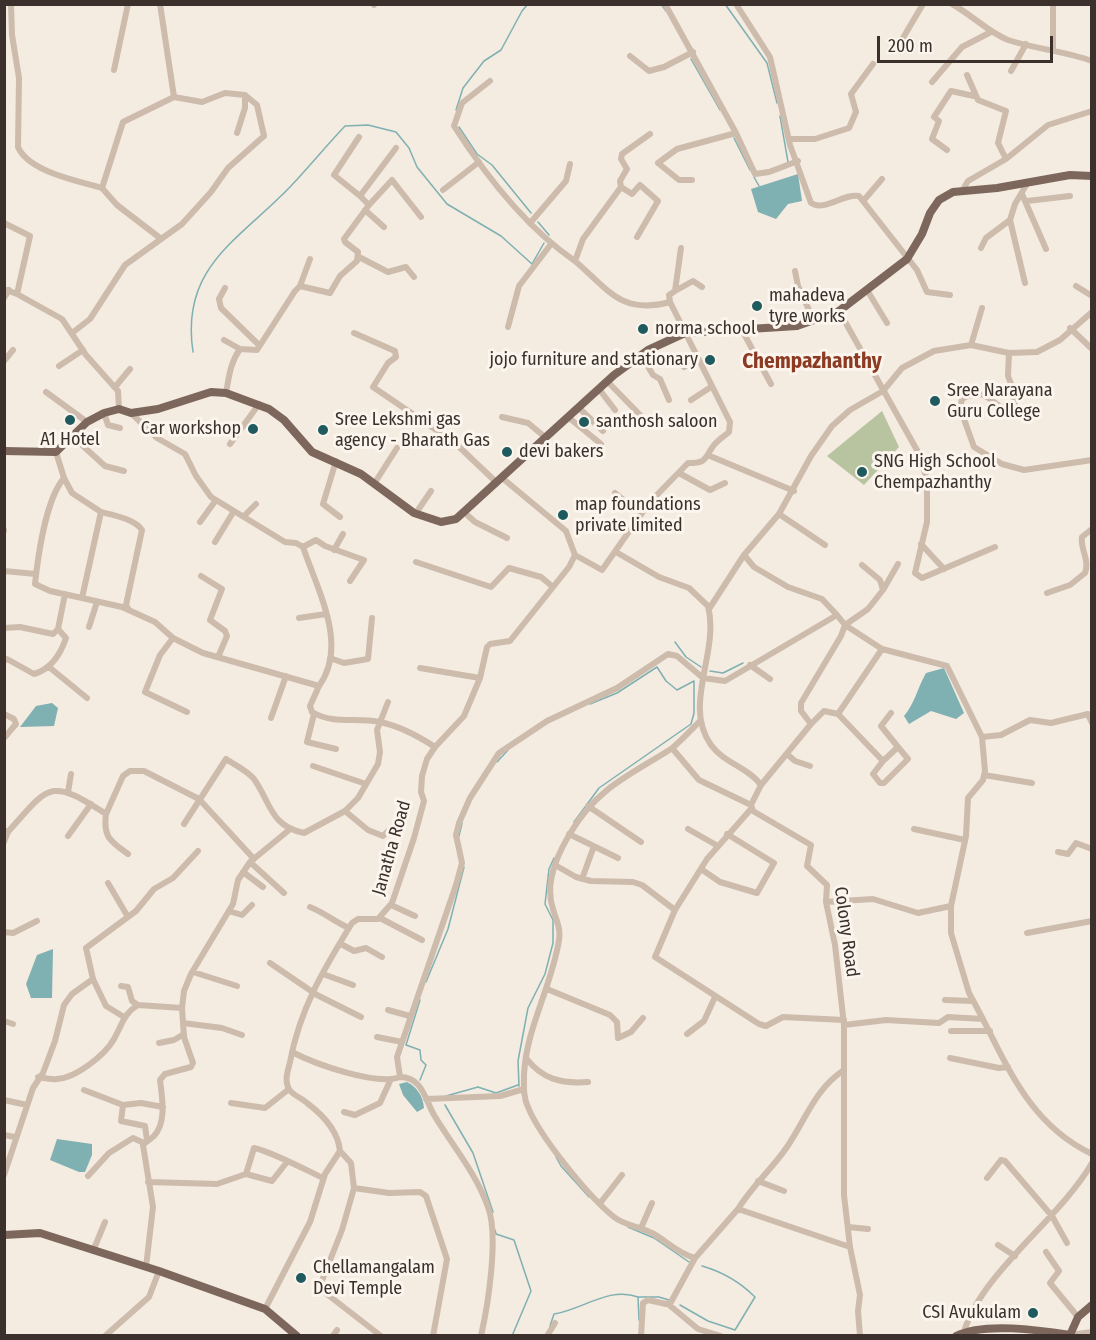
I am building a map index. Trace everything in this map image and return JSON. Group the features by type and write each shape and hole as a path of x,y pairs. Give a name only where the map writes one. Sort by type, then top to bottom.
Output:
{"main road":[{"path":"4,451 56,452 87,422 104,413 119,409 131,413 177,405 211,392 226,393 269,408 284,420 312,452 336,461 416,513 441,522 456,519 598,389 641,355 685,333 797,326 839,311 907,259 922,234 930,213 939,200 953,192 997,188 1070,175 1092,176"},
{"path":"4,1235 40,1233 159,1271 265,1309 297,1335"},
{"path":"960,1334 1041,1332 1070,1335 1078,1317 1092,1305"}],"street":[{"path":"11,4 8,35 19,78 18,147 22,155 64,177 102,188 117,205 160,238"},
{"path":"114,70 128,4"},
{"path":"160,4 174,98"},
{"path":"665,4 736,133 755,174 798,161"},
{"path":"736,4 770,57 789,139 809,198 815,206 821,206 852,194 864,200 924,281 927,292 950,295"},
{"path":"900,43 923,4"},
{"path":"952,4 968,13 991,32 1026,44 1092,61"},
{"path":"968,13 972,4"},
{"path":"1053,4 1053,51"},
{"path":"932,82 962,47 991,32"},
{"path":"1011,71 1026,44"},
{"path":"630,56 649,71 664,67 693,52"},
{"path":"789,139 815,139 849,128 856,112 851,94 873,64"},
{"path":"967,75 974,96"},
{"path":"490,81 462,103 454,126 488,177 551,244 624,302 650,308 670,302"},
{"path":"947,150 932,139 939,121 934,117 951,91 974,96 982,103 1006,111 998,144 1006,159"},
{"path":"72,333 90,319 125,265 182,224 211,192 228,168 251,146 261,140 264,136 257,105 244,95 218,94 202,102 174,98 123,122 102,188"},
{"path":"237,133 245,108 244,95"},
{"path":"962,191 968,181 1006,159 1048,125 1092,111"},
{"path":"693,180 679,180 658,163 677,149 736,133"},
{"path":"574,261 583,239 621,187 620,181 627,168 622,154 650,134"},
{"path":"359,137 334,175 360,196 384,227"},
{"path":"360,196 396,148"},
{"path":"443,190 479,162"},
{"path":"531,222 566,181 570,164"},
{"path":"414,277 406,267 388,272 359,257 344,239 367,207 392,180 421,217"},
{"path":"864,200 882,180"},
{"path":"981,248 986,238 1010,220 1028,182"},
{"path":"621,187 632,194 640,185 658,201 637,237"},
{"path":"1022,194 1046,249"},
{"path":"1027,201 1070,196"},
{"path":"1010,220 1025,283"},
{"path":"4,223 30,236 17,294"},
{"path":"508,327 519,286 551,244"},
{"path":"675,291 681,248"},
{"path":"300,286 330,292 340,276 359,257"},
{"path":"224,340 240,349 257,350 300,286 310,259"},
{"path":"795,271 798,286 814,321"},
{"path":"354,333 395,351 396,357 388,363 373,387 454,442 566,531 575,555 602,570 644,510 688,463 699,463 710,456 713,446 729,432 730,422 670,302 669,295 693,281 702,287"},
{"path":"1076,286 1092,296"},
{"path":"225,288 219,299 221,308 259,345"},
{"path":"4,298 7,290 62,319 83,350 118,391 119,409"},
{"path":"867,290 887,323"},
{"path":"971,345 982,308"},
{"path":"839,311 918,452 927,479 927,522 915,573 922,578 995,547"},
{"path":"709,609 744,555 779,514 811,456 831,426 850,410 883,391 902,368 939,350 971,345 1009,353 1037,352 1060,340 1070,328 1092,312"},
{"path":"1070,328 1092,350"},
{"path":"742,330 771,384"},
{"path":"226,393 231,362 240,349"},
{"path":"4,361 13,350"},
{"path":"59,366 83,350"},
{"path":"1009,353 1008,376 1014,392 1015,407 1000,407 984,393 973,392 962,399 960,408 974,447 1002,464 1024,470 1092,460"},
{"path":"641,355 653,375 660,378 669,400"},
{"path":"684,367 696,358"},
{"path":"115,387 130,369"},
{"path":"608,381 644,419"},
{"path":"692,400 711,387"},
{"path":"598,389 615,410"},
{"path":"46,392 87,422"},
{"path":"230,444 259,405"},
{"path":"578,407 603,431"},
{"path":"104,413 108,425 120,428"},
{"path":"131,413 156,438 185,454 196,476 216,500 285,542 297,543 303,547 326,614 333,650 310,706 314,714 307,742 336,749"},
{"path":"502,417 528,423 545,437"},
{"path":"568,417 601,444"},
{"path":"72,436 105,466 124,471"},
{"path":"374,484 398,448"},
{"path":"56,452 64,478 72,493 101,512 120,517 140,526 142,530 126,605 129,610"},
{"path":"710,456 794,490"},
{"path":"336,461 323,504 340,517"},
{"path":"679,473 710,490 725,483"},
{"path":"64,478 57,486 50,508 36,574 35,584 38,587 129,610 155,622 173,638 218,657 319,686"},
{"path":"416,513 432,490"},
{"path":"615,493 632,507 644,510"},
{"path":"200,522 216,500"},
{"path":"244,516 256,504"},
{"path":"214,542 234,511"},
{"path":"82,598 101,512"},
{"path":"464,512 475,522 507,538"},
{"path":"779,514 825,545"},
{"path":"1047,593 1070,585 1085,573 1086,559 1081,542 1082,537 1092,529"},
{"path":"334,550 343,534"},
{"path":"303,547 316,540 334,550 364,560 350,581"},
{"path":"921,544 944,569"},
{"path":"616,552 659,577 689,588 700,596 709,609 712,638 703,678 700,720 702,730 711,746 761,785"},
{"name":"Janatha Road","path":"349,928 358,919 380,918 392,905 422,811 422,776 435,747 464,716 480,678 487,647 490,644 510,641 575,555"},
{"path":"744,555 754,567 788,587 822,599 845,625 882,649 947,666 982,737 984,775 968,798 965,840 951,906 951,933 962,975 1008,1067 1032,1108 1059,1134 1092,1154"},
{"path":"416,562 490,587 509,568 541,578 553,587"},
{"path":"811,724 801,711 801,703 842,636 845,625 868,609 883,590 898,564"},
{"path":"862,566 880,580 883,590"},
{"path":"4,571 36,574"},
{"path":"201,576 222,589 210,620 225,631 227,636 218,657"},
{"path":"4,627 20,627 53,634 58,629 66,594"},
{"path":"89,627 97,602"},
{"path":"299,618 326,614"},
{"path":"400,1077 397,1057 410,1016 429,971 462,863 456,835 459,823 470,798 499,753 547,721 646,670 668,654 677,656 703,678 724,681 837,615"},
{"path":"330,658 344,663 368,660 372,618"},
{"path":"4,661 12,660 34,674 49,667 66,638 58,629"},
{"path":"173,638 160,655 145,692 187,712"},
{"path":"838,714 882,649"},
{"path":"750,665 770,679"},
{"path":"49,667 87,698"},
{"path":"420,668 480,678"},
{"path":"271,718 286,676"},
{"path":"184,824 226,759 253,778 270,812 289,830 304,833 345,811 366,784 380,757 376,736 379,721 388,702"},
{"path":"883,760 838,714 824,711 761,785 751,807 701,869 675,910 655,957 715,997 766,1026 783,1017 844,1022 886,1020 939,1023 948,1017 984,1019"},
{"path":"891,713 881,726 908,759 882,783 873,774 883,760 898,747"},
{"path":"982,737 1001,735 1030,720 1051,723 1090,713 1092,723"},
{"path":"4,714 14,719 16,724 4,738"},
{"path":"314,714 331,720 379,721 417,736 435,747"},
{"path":"694,1258 683,1255 653,1233 622,1222 584,1188 528,1108 524,1089 526,1058 538,1006 547,989 560,938 559,925 550,899 555,865 569,834 588,806 610,785 672,748 700,720"},
{"path":"672,748 699,780 751,807"},
{"path":"787,754 795,761 810,766"},
{"path":"314,766 366,784"},
{"path":"128,854 108,837 104,829 106,814 123,776 130,771 144,771 199,799 252,861 284,893"},
{"path":"68,792 71,774"},
{"path":"984,775 1032,783"},
{"path":"4,842 6,831 44,792 55,789 68,792 106,814"},
{"path":"68,836 91,804"},
{"path":"588,806 641,842"},
{"name":"Colony Road","path":"751,807 811,845 807,866 828,885 826,902 844,1022 843,1149 850,1247 860,1295 858,1311 860,1335"},
{"path":"345,811 376,834 383,836 392,827"},
{"path":"688,828 718,846"},
{"path":"914,829 965,840"},
{"path":"145,1142 156,1133 163,1107 160,1080 165,1074 191,1067 193,1063 184,1034 182,1008 184,991 229,911 238,880 243,872 252,861 289,830"},
{"path":"569,834 618,858"},
{"path":"701,869 720,882 757,893 774,863 727,834"},
{"path":"1058,852 1068,854 1076,843 1092,849"},
{"path":"582,879 594,846"},
{"path":"124,1017 106,1006 93,979 86,948 128,917 153,889 173,878 198,851"},
{"path":"555,865 582,879 633,882 642,885 675,910"},
{"path":"243,872 263,887"},
{"path":"108,883 128,917"},
{"path":"826,902 873,899 918,913 951,906"},
{"path":"229,911 242,915 252,905"},
{"path":"392,905 415,916"},
{"path":"310,907 329,915 338,923 349,928 313,989 295,1032 287,1075 289,1089 328,1121 336,1135 340,1151 351,1163 354,1188 342,1230 319,1288 381,1335"},
{"path":"380,918 422,940"},
{"path":"4,932 13,933 37,921"},
{"path":"1026,933 1092,921"},
{"path":"341,944 354,951 366,948 382,957"},
{"path":"270,963 313,989 317,994 361,1017"},
{"path":"193,972 237,986"},
{"path":"323,974 353,986"},
{"path":"4,1174 27,1105 38,1077 43,1073 55,1041 64,1005 72,994 93,979"},
{"path":"121,986 128,987 132,1001 138,1005 182,1008"},
{"path":"547,989 610,1015 617,1022 618,1038 631,1032 643,1018"},
{"path":"687,1034 704,1021 715,997"},
{"path":"945,1000 973,1000"},
{"path":"38,1077 57,1079 70,1076 106,1051 124,1017 138,1005"},
{"path":"388,1010 410,1016"},
{"path":"4,1021 13,1024"},
{"path":"183,1023 222,1028 242,1035"},
{"path":"951,1031 990,1031"},
{"path":"159,1043 174,1040 184,1034"},
{"path":"377,1037 402,1042"},
{"path":"292,1052 336,1070 390,1081 400,1077 418,1082 426,1099 464,1159 490,1216 490,1268 486,1312 481,1335"},
{"path":"526,1058 536,1071 551,1079 588,1082"},
{"path":"950,1058 999,1068 1008,1067"},
{"path":"668,1304 694,1258 738,1209 758,1180 786,1147 819,1092 832,1078 844,1070"},
{"path":"344,1112 355,1115 380,1103 390,1081"},
{"path":"231,1102 265,1108 289,1089"},
{"path":"426,1099 500,1096 524,1089"},
{"path":"84,1090 123,1105 141,1103 163,1107"},
{"path":"4,1100 27,1105"},
{"path":"123,1105 122,1122 144,1125 148,1182 153,1207 146,1267"},
{"path":"4,1135 15,1137"},
{"path":"88,1176 109,1153 133,1138 145,1142"},
{"path":"246,1174 254,1148 265,1150 323,1178"},
{"path":"265,1309 310,1222 323,1178 340,1151"},
{"path":"987,1178 1001,1160 1005,1161 1052,1216 1067,1243"},
{"path":"148,1182 217,1184 246,1174 272,1181 287,1162"},
{"path":"960,1334 980,1297 1066,1201 1092,1163"},
{"path":"601,1202 622,1175"},
{"path":"758,1180 784,1191"},
{"path":"354,1188 389,1193 423,1192 426,1196 447,1259 433,1335"},
{"path":"641,1228 652,1203"},
{"path":"738,1209 850,1247"},
{"path":"93,1251 105,1222"},
{"path":"848,1227 868,1229"},
{"path":"998,1245 1015,1256"},
{"path":"1046,1252 1059,1271 1050,1284 1078,1317"},
{"path":"105,1335 149,1298 159,1271"},
{"path":"641,1335 645,1302 668,1304 698,1329 721,1335"},
{"path":"547,1335 555,1323"},
{"path":"1070,1335 1092,1332"}],"green space":[{"path":"882,411 899,447 864,485 827,456"}],"water":[{"path":"798,174 802,201 788,204 776,219 758,212 751,189"},
{"path":"944,668 964,713 956,719 931,711 909,724 904,716 911,707 926,673"},
{"path":"52,703 58,708 54,726 20,727 36,706"},
{"path":"53,949 52,998 31,998 26,984 37,955"},
{"path":"407,1082 417,1089 421,1096 424,1108 417,1112 403,1095 399,1084"},
{"path":"57,1139 92,1144 92,1155 85,1172 79,1172 50,1160"}],"waterway":[{"path":"456,110 463,88 484,61 501,50 528,4"},
{"path":"661,4 666,11"},
{"path":"725,4 767,63 777,103"},
{"path":"691,59 720,110"},
{"path":"780,116 788,162"},
{"path":"193,352 191,323 196,298 205,276 233,240 290,187 345,126 368,125 396,132 409,148 417,167 447,204 501,236 532,264 544,243"},
{"path":"459,127 477,154 492,165 531,213"},
{"path":"734,138 750,170"},
{"path":"754,177 759,186"},
{"path":"538,222 549,235"},
{"path":"675,642 686,657 701,667"},
{"path":"710,671 723,673 743,663"},
{"path":"574,822 599,788 691,724 694,713 694,681 677,690 666,681 657,667 617,693 590,704"},
{"path":"497,762 508,750"},
{"path":"459,836 462,823"},
{"path":"519,1086 518,1061 528,1008 545,974 553,943 553,920 545,904 549,869 554,858"},
{"path":"426,982 448,929 464,867"},
{"path":"420,1000 406,1045 420,1050 421,1060 426,1065 420,1080"},
{"path":"446,1096 478,1087 496,1093 518,1085"},
{"path":"445,1105 473,1153 493,1212"},
{"path":"556,1157 561,1166 589,1197"},
{"path":"628,1227 654,1238 689,1262"},
{"path":"495,1230 496,1234 514,1240 531,1291 512,1336"},
{"path":"680,1305 708,1321 735,1330 755,1297 731,1278 702,1266"},
{"path":"550,1326 554,1314 606,1296 627,1294 638,1297"},
{"path":"639,1320 638,1297 659,1297 669,1300"}],"place":[{"name":"mahadeva tyre works","path":"757,306"},
{"name":"norma school","path":"643,329"},
{"name":"jojo furniture and stationary","path":"710,360"},
{"name":"Sree Narayana Guru College","path":"935,401"},
{"name":"A1 Hotel","path":"70,420"},
{"name":"santhosh saloon","path":"584,422"},
{"name":"Car workshop","path":"253,429"},
{"name":"Sree Lekshmi gas agency - Bharath Gas","path":"323,430"},
{"name":"devi bakers","path":"507,452"},
{"name":"SNG High School Chempazhanthy","path":"862,472"},
{"name":"map foundations private limited","path":"563,515"},
{"name":"Chellamangalam Devi Temple","path":"301,1278"},
{"name":"CSI Avukulam","path":"1033,1313"}],"district":[{"name":"Chempazhanthy","path":"812,362"}]}
